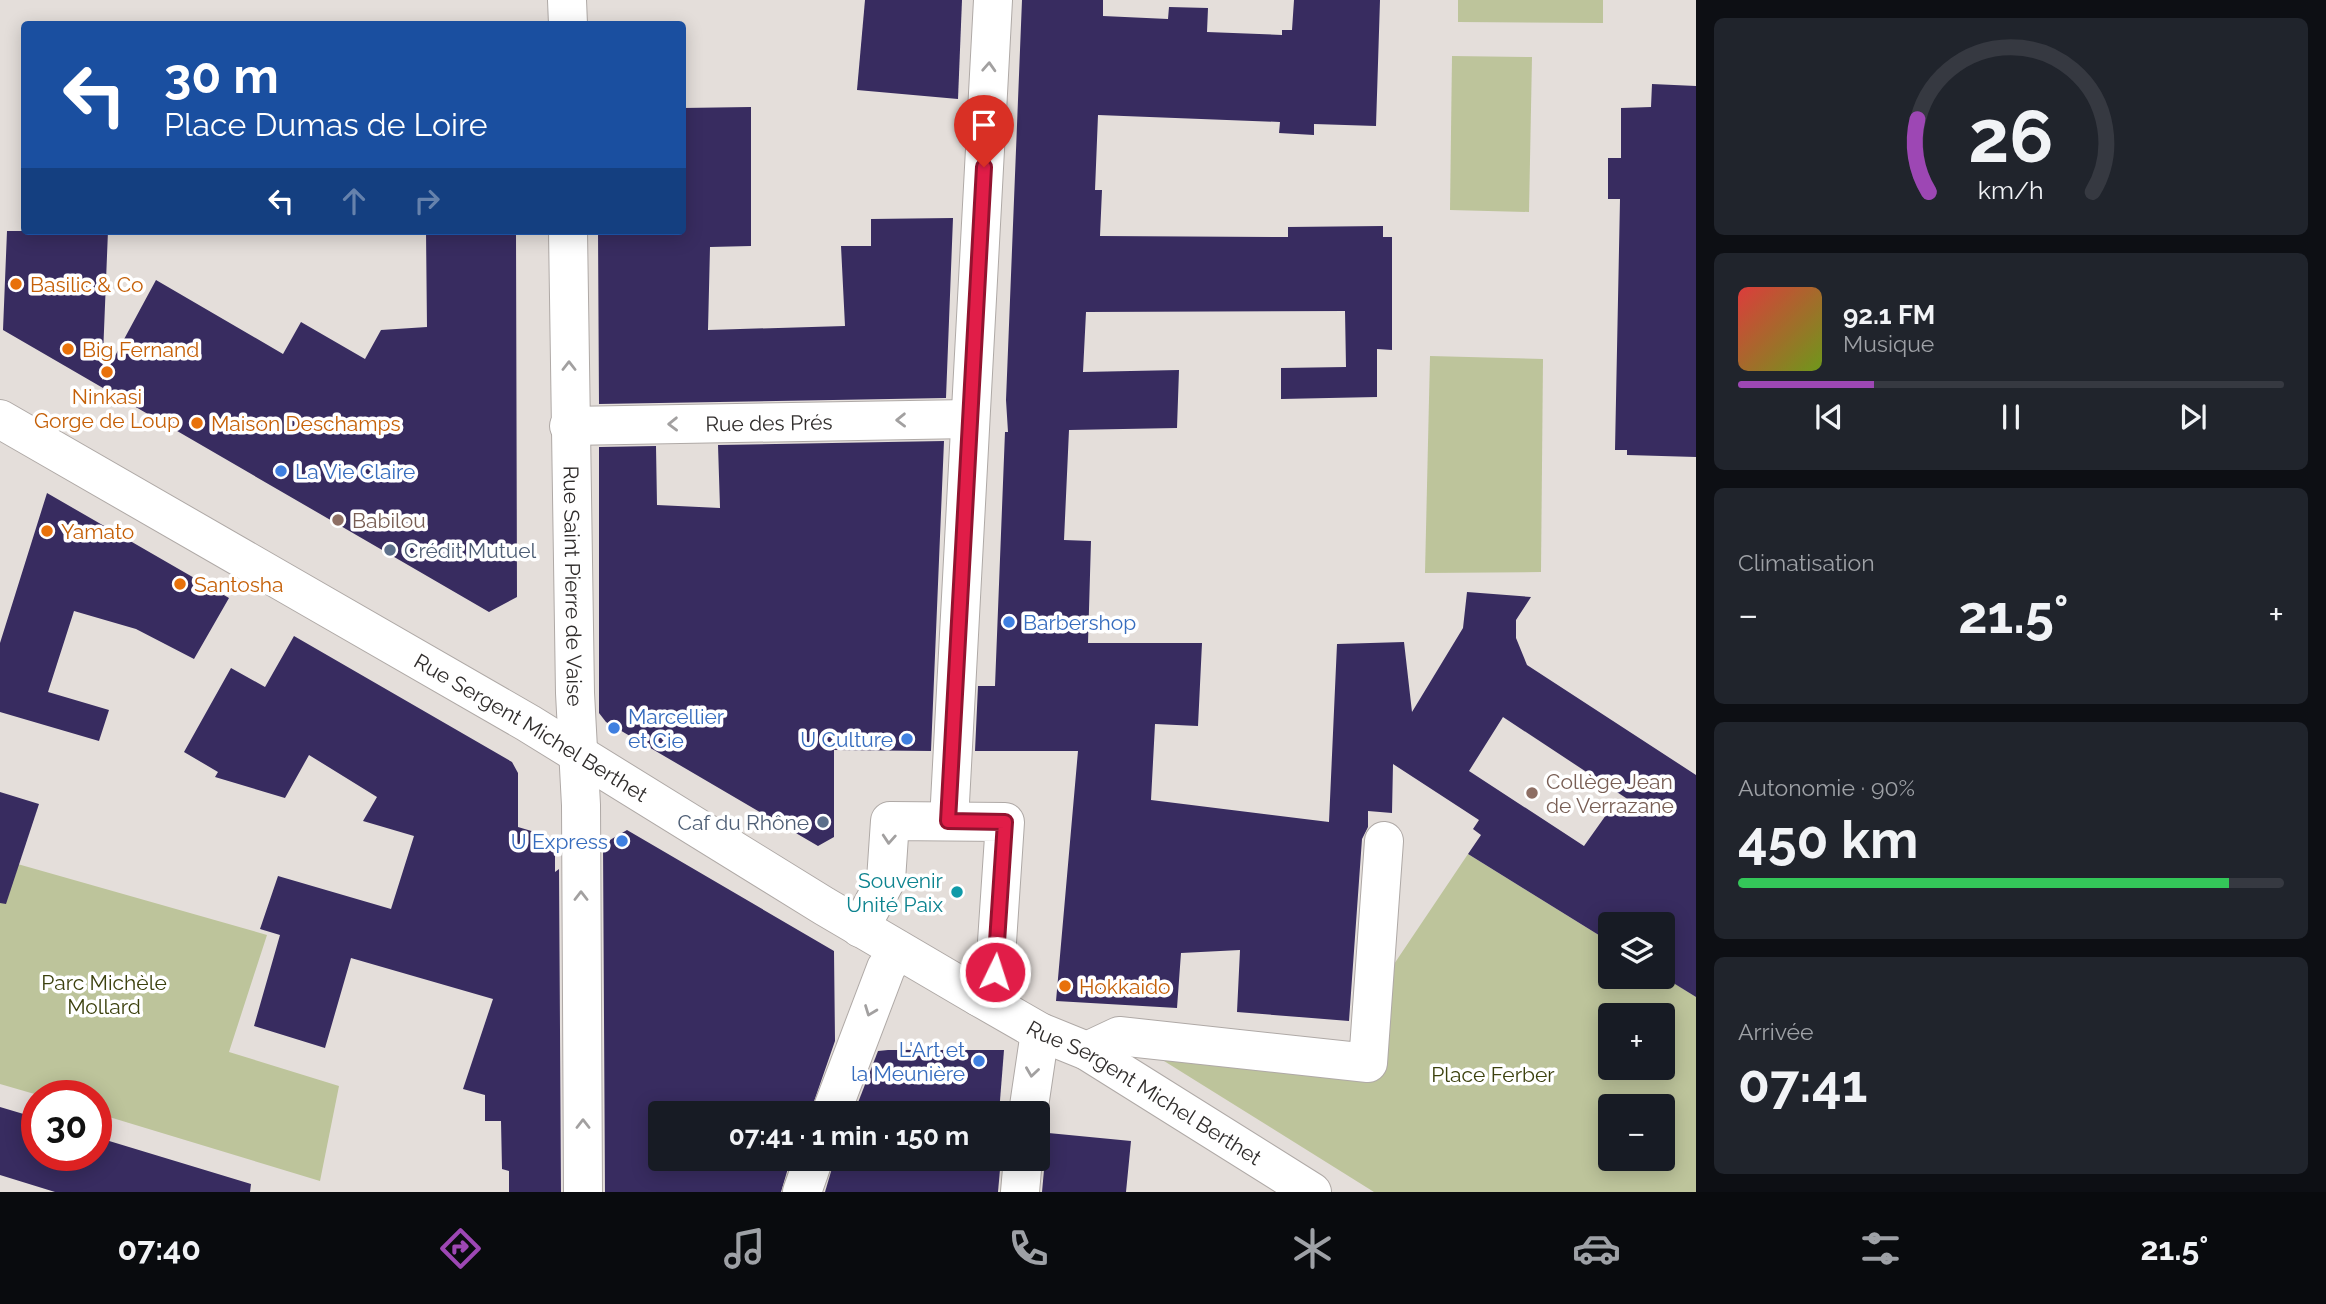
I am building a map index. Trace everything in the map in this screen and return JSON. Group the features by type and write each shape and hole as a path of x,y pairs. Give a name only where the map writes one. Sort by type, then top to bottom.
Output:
{"street":[{"path":"568,0 568,21"},
{"path":"948,821 993,0"},
{"name":"Rue Saint Pierre de Vaise","path":"568,235 569,426 577,753 582,805 583,1192"},
{"name":"Rue Sergent Michel Berthet","path":"0,419 577,753 860,928 1040,1032 1087,1051 1312,1192"},
{"name":"Rue des Prés","path":"569,426 969,419"},
{"path":"860,928 886,880 890,821 1005,822 995,972 979,997"},
{"path":"1087,1051 1118,1036 1368,1063 1384,841"},
{"path":"836,1101 886,968 898,950"},
{"path":"1030,1101 1040,1032"},
{"path":"802,1192 809,1171"},
{"path":"1020,1192 1022,1171"}],"green space":[{"path":"1458,0 1603,0 1603,23 1458,22"},
{"path":"1452,56 1532,57 1529,212 1450,210"},
{"path":"1430,356 1543,359 1541,572 1425,573"},
{"name":"Place Ferber","path":"1468,854 1598,935 1598,989 1675,989 1675,984 1696,997 1696,1192 1374,1192 1140,1046 1375,1074 1384,979"},
{"name":"Parc Michèle Mollard","path":"0,859 267,935 229,1052 339,1086 320,1181 112,1118 112,1080 21,1080 21,1090 0,1084"}],"building":[{"path":"865,0 962,0 958,99 857,90"},
{"path":"1022,0 1103,0 1103,16 1168,19 1169,7 1208,8 1207,32 1282,35 1282,30 1292,30 1294,0 1380,0 1376,126 1314,124 1314,135 1279,133 1280,122 1098,115 1095,190 1102,190 1100,236 1288,237 1288,227 1383,226 1383,237 1392,237 1392,350 1377,349 1377,397 1281,399 1281,368 1346,367 1345,311 1086,312 1083,372 1179,370 1177,428 1069,430 1064,540 1091,541 1088,643 1202,643 1198,726 1155,724 1151,800 1329,822 1337,644 1404,642 1412,712 1463,628 1467,592 1531,597 1516,620 1516,638 1527,665 1696,775 1696,997 1675,984 1675,912 1598,912 1598,935 1468,854 1481,835 1473,829 1479,820 1393,764 1392,813 1368,811 1368,827 1362,839 1349,1021 1237,1012 1240,950 1181,953 1177,1008 1056,1001 1078,751 975,751 978,686 995,686 1005,432 1008,432 1006,400","holes":["1503,717 1632,802 1616,801 1584,846 1469,771"]},
{"path":"1652,84 1696,86 1696,457 1627,455 1627,450 1615,450 1620,199 1608,199 1608,158 1621,158 1621,108 1651,107"},
{"path":"751,107 751,246 710,247 708,330 845,326 841,246 871,246 871,219 953,218 946,398 599,404 598,235 686,235 686,108"},
{"path":"7,231 21,231 21,235 108,235 102,380 156,280 283,354 301,322 365,359 381,330 427,327 426,235 516,235 517,597 489,612 3,330"},
{"path":"944,441 931,751 834,750 834,837 818,846 606,722 599,713 599,447 656,446 657,505 720,508 718,445"},
{"path":"47,493 229,598 194,659 136,629 74,611 48,692 109,710 99,741 0,712 0,643"},
{"path":"294,636 512,762 518,773 518,827 555,838 555,872 559,869 561,1192 509,1192 509,1171 502,1169 501,1121 485,1121 485,1095 463,1089 493,999 351,958 325,1048 254,1026 280,935 260,929 278,876 391,909 414,836 363,821 377,797 309,755 285,798 215,777 218,772 184,752 231,668 265,687"},
{"path":"0,792 39,804 6,904 0,903"},
{"path":"627,830 834,951 835,1041 814,1101 648,1101 648,1171 787,1171 781,1192 605,1192 603,844"},
{"path":"1004,1050 1000,1101 859,1101 878,1051"},
{"path":"0,1107 21,1113 21,1171 112,1171 112,1142 251,1184 250,1192 55,1192 0,1175"},
{"path":"1050,1133 1131,1141 1126,1192 1042,1192 1044,1171 1050,1171"},
{"path":"831,1171 1000,1171 998,1192 825,1192"}],"place":[{"name":"Basilic & Co","path":"16,284"},
{"name":"Big Fernand","path":"68,349"},
{"name":"Ninkasi Gorge de Loup","path":"107,372"},
{"name":"Maison Deschamps","path":"197,423"},
{"name":"La Vie Claire","path":"281,471"},
{"name":"Babilou","path":"338,520"},
{"name":"Yamato","path":"47,531"},
{"name":"Crédit Mutuel","path":"390,550"},
{"name":"Santosha","path":"180,584"},
{"name":"Barbershop","path":"1009,622"},
{"name":"Marcellier et Cie","path":"614,728"},
{"name":"U Culture","path":"907,739"},
{"name":"Collège Jean de Verrazane","path":"1532,793"},
{"name":"Caf du Rhône","path":"823,822"},
{"name":"U Express","path":"622,841"},
{"name":"Souvenir Unité Paix","path":"957,892"},
{"name":"Hokkaido","path":"1065,986"},
{"name":"L'Art et la Meunière","path":"979,1061"}],"route":[{"path":"984,167 948,821 1005,822 995,972"}]}
